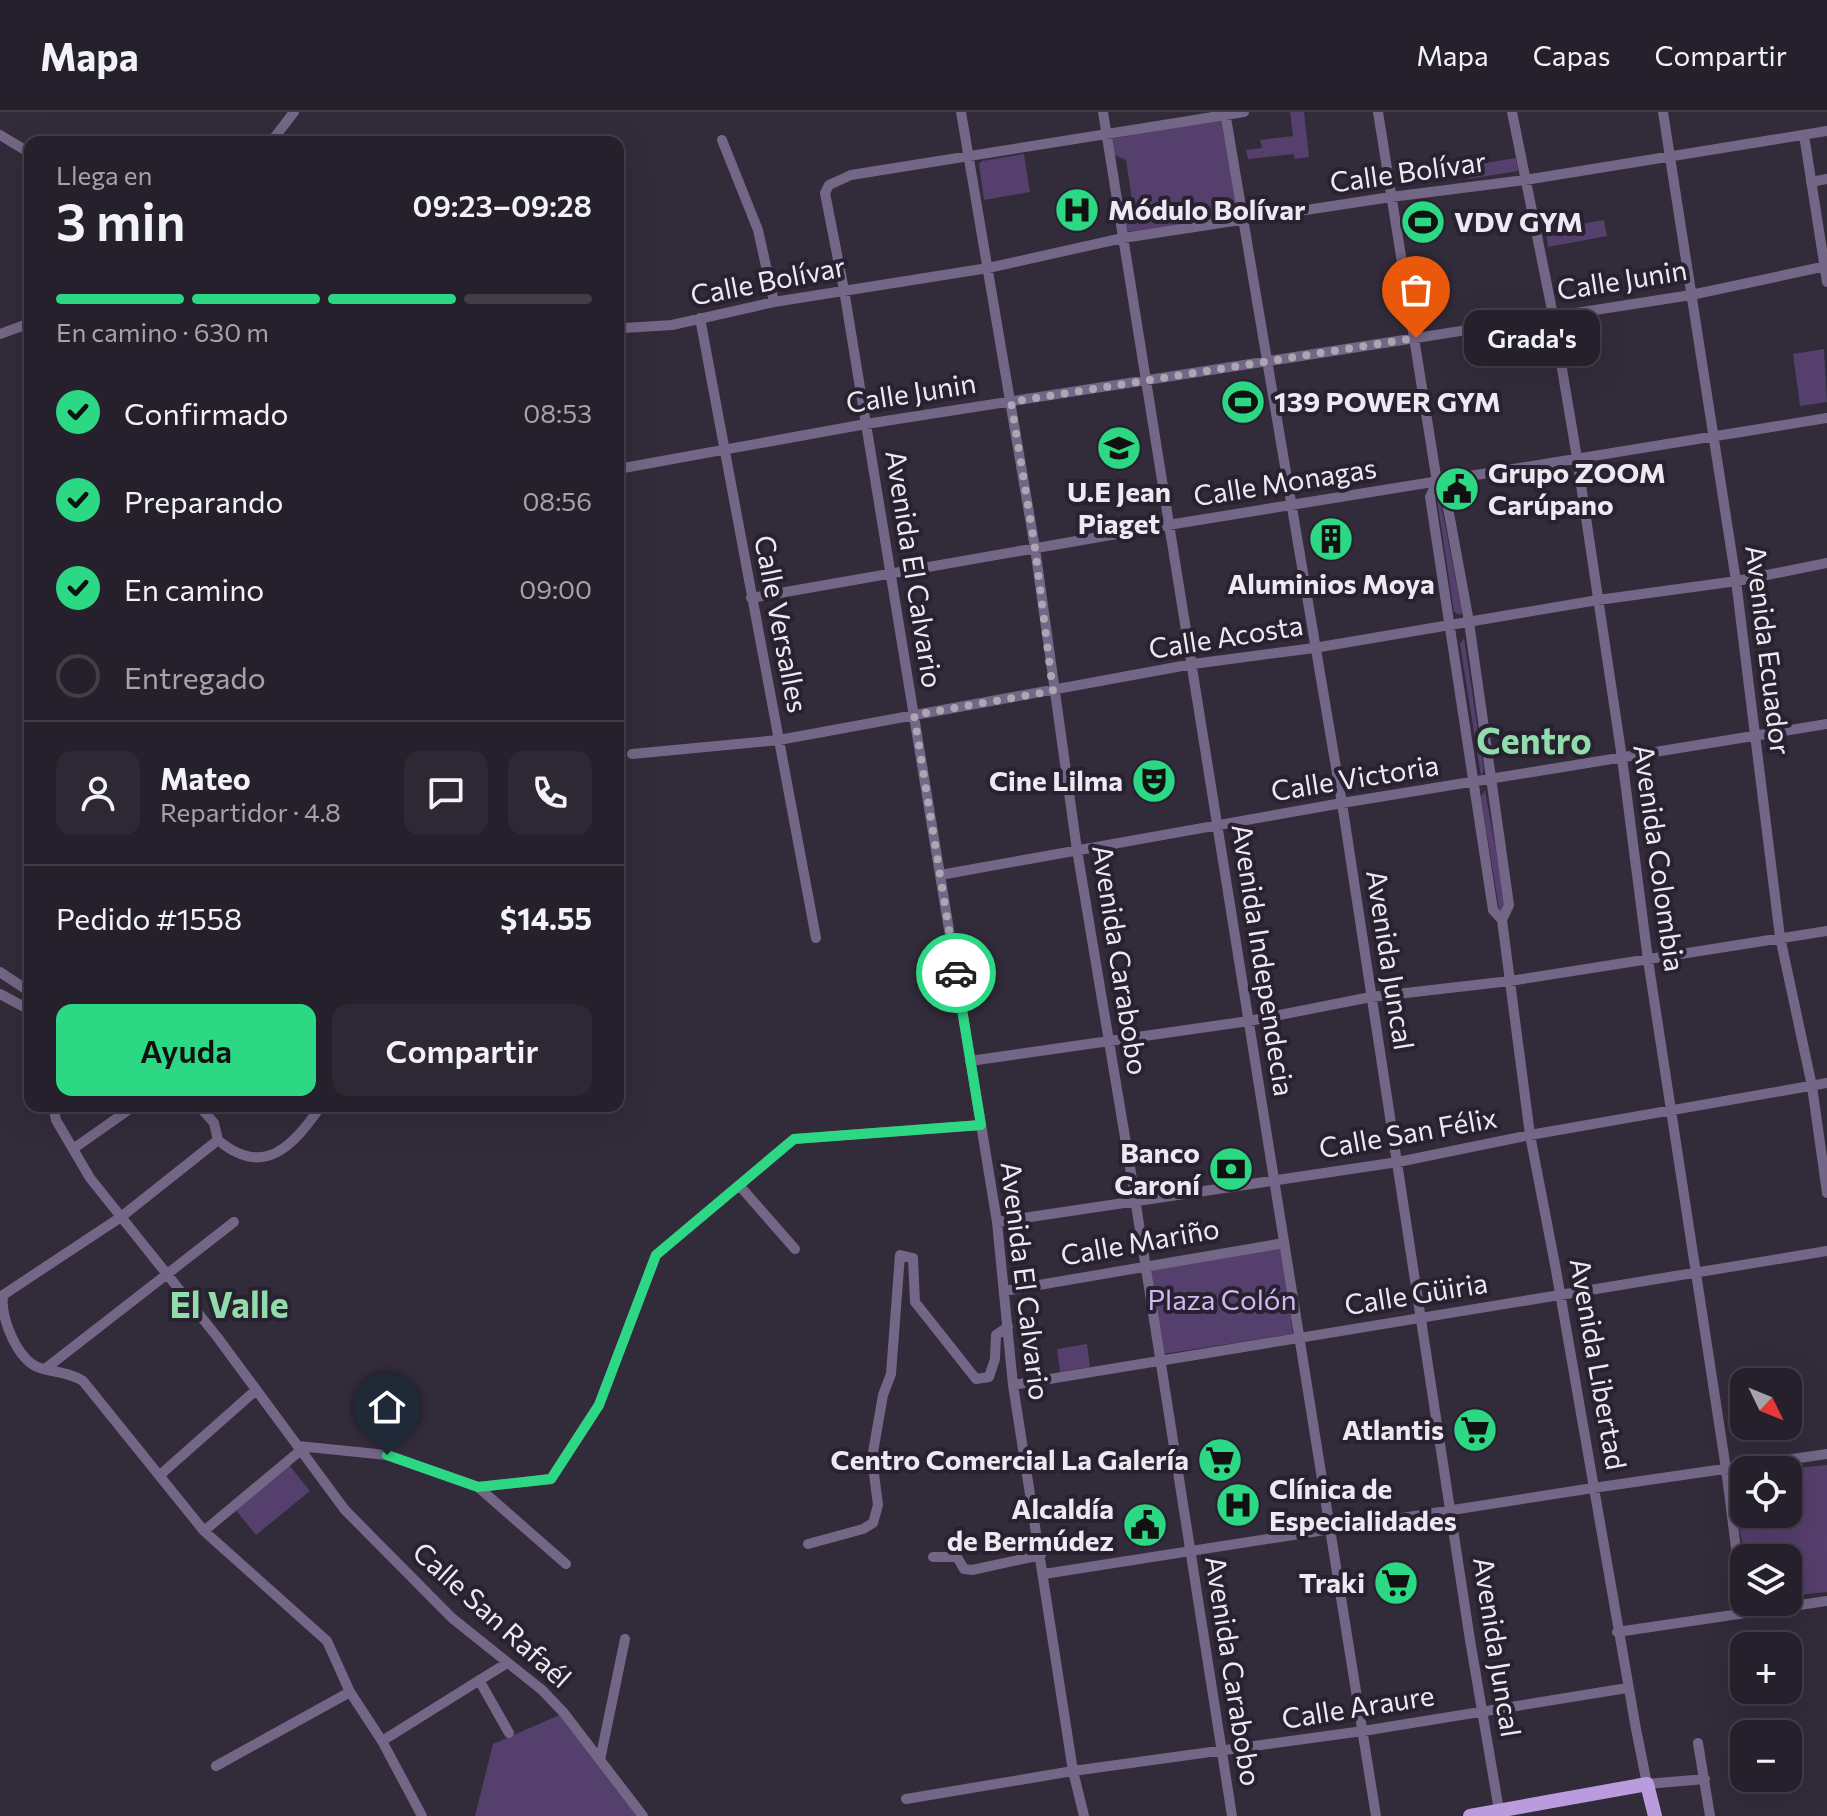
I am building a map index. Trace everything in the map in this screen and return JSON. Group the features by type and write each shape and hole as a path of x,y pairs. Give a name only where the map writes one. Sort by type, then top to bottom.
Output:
{"main road":[{"path":"1470,1816 1499,1814 1647,1784"},
{"name":"Avenida Libertad","path":"1647,1784 1655,1816"}],"street":[{"path":"276,136 294,112"},
{"name":"Avenida Carabobo","path":"961,112 1035,548 1077,850 1232,1816"},
{"name":"Avenida Independecia","path":"1103,112 1376,1816"},
{"path":"969,156 1244,112"},
{"name":"Avenida Libertad","path":"1378,112 1437,482 1446,497 1469,622 1509,905 1502,920 1530,1135 1627,1688 1647,1784"},
{"name":"Avenida Colombia","path":"1512,112 1553,315 1577,458 1735,1544"},
{"name":"Avenida Ecuador","path":"1663,112 1736,581 1780,937 1812,1086 1827,1193"},
{"name":"Avenida Juncal","path":"1225,113 1342,803 1499,1814"},
{"name":"Calle Bolívar","path":"624,328 672,325 774,302 988,268 1123,238 1525,180 1827,131"},
{"path":"0,135 24,149"},
{"path":"1804,135 1827,282"},
{"path":"722,140 758,230 774,302"},
{"name":"Avenida El Calvario","path":"969,156 851,175 829,185 825,193 844,290 997,1222 1013,1385 1073,1771 1084,1816"},
{"path":"1811,182 1827,179"},
{"name":"Calle Junin","path":"624,468 866,424 1691,295 1826,266"},
{"name":"Calle Versalles","path":"700,318 816,938"},
{"path":"0,334 24,325"},
{"name":"Calle Monagas","path":"751,598 1168,525 1827,418"},
{"name":"Avenida Libertad","path":"1437,482 1430,497 1452,625 1493,910 1502,920"},
{"name":"Calle Acosta","path":"632,754 779,740 1193,664 1314,648 1598,600 1736,581 1827,563"},
{"name":"Calle Victoria","path":"940,875 1342,803 1827,724"},
{"path":"970,1061 1249,1021 1371,997 1510,981 1827,931"},
{"path":"0,972 24,988"},
{"path":"0,994 24,1007"},
{"name":"Calle San Félix","path":"997,1222 1398,1162 1530,1135 1827,1083"},
{"name":"Calle San Rafaél","path":"54,1112 90,1178 167,1274 345,1510 452,1618 542,1690 643,1816"},
{"path":"73,1149 125,1112"},
{"path":"204,1112 214,1123 218,1140 248,1159 271,1155 287,1146 316,1112"},
{"path":"478,1487 551,1479 599,1405 656,1255 794,1139 981,1125"},
{"path":"218,1140 121,1217 1,1297 1,1309 8,1332 23,1354 36,1367 70,1373 83,1381 204,1531 327,1641 350,1692 382,1741 422,1816"},
{"path":"739,1185 795,1249"},
{"path":"45,1369 234,1222"},
{"name":"Calle Mariño","path":"1004,1291 1284,1243"},
{"name":"Calle Güiria","path":"1013,1385 1827,1251"},
{"path":"808,1544 863,1529 873,1523 878,1505 872,1458 883,1395 891,1374 900,1255 913,1258 915,1302 976,1379 989,1377 995,1359 996,1335 1008,1327"},
{"path":"160,1475 256,1390"},
{"path":"204,1531 300,1448 387,1455 478,1487 566,1564"},
{"path":"1044,1574 1827,1454"},
{"path":"933,1557 957,1557 964,1569 972,1570 1041,1555"},
{"path":"1802,1604 1827,1601"},
{"path":"1617,1632 1730,1614"},
{"path":"600,1760 625,1639"},
{"path":"382,1741 507,1663"},
{"path":"479,1680 509,1733"},
{"name":"Calle Araure","path":"906,1799 1627,1688"},
{"path":"216,1766 350,1692"},
{"path":"1698,1743 1710,1816"},
{"path":"1647,1784 1705,1779"}],"green space":[{"path":"1290,112 1304,112 1309,157 1295,159 1294,154 1248,159 1246,150 1262,148 1260,140 1293,136"},
{"path":"1221,119 1239,219 1124,232 1122,215 1133,206 1126,160 1112,154 1110,139"},
{"path":"1024,154 1030,192 984,200 979,164"},
{"path":"1516,158 1518,171 1468,179 1466,166"},
{"path":"1604,220 1607,236 1548,247 1546,230"},
{"path":"1824,349 1827,402 1800,406 1793,354"},
{"path":"1439,494 1462,612 1460,615 1454,612 1437,499"},
{"path":"1464,638 1484,770 1481,776 1460,644"},
{"path":"1485,790 1506,906 1503,912 1499,909 1481,797"},
{"name":"Plaza Colón","path":"1281,1247 1293,1334 1163,1354 1151,1267"},
{"path":"1087,1344 1090,1367 1060,1372 1057,1349"},
{"path":"289,1465 310,1491 256,1535 235,1509"},
{"path":"1827,1465 1827,1592 1802,1595 1802,1544 1742,1544 1740,1528 1802,1528 1802,1467"},
{"path":"564,1713 642,1816 475,1816 493,1744"}],"way so far":[{"path":"956,973 914,715 1053,691 1035,548 1011,402 1416,338"}],"place":[{"name":"Módulo Bolívar","path":"1077,210"},
{"name":"VDV GYM","path":"1423,222"},
{"name":"Grada's","path":"1416,338"},
{"name":"139 POWER GYM","path":"1243,402"},
{"name":"U.E Jean Piaget","path":"1119,448"},
{"name":"Grupo ZOOM Carúpano","path":"1457,489"},
{"name":"Aluminios Moya","path":"1331,539"},
{"name":"Cine Lilma","path":"1154,781"},
{"name":"Banco Caroní","path":"1231,1169"},
{"name":"Atlantis","path":"1475,1430"},
{"name":"Centro Comercial La Galería","path":"1220,1460"},
{"name":"Clínica de Especialidades","path":"1238,1505"},
{"name":"Alcaldía de Bermúdez","path":"1145,1525"},
{"name":"Traki","path":"1396,1583"}],"district":[{"name":"Centro","path":"1534,741"},
{"name":"El Valle","path":"229,1305"}],"route":[{"path":"387,1455 478,1487 551,1479 599,1405 656,1255 794,1139 981,1125 956,973"}]}
